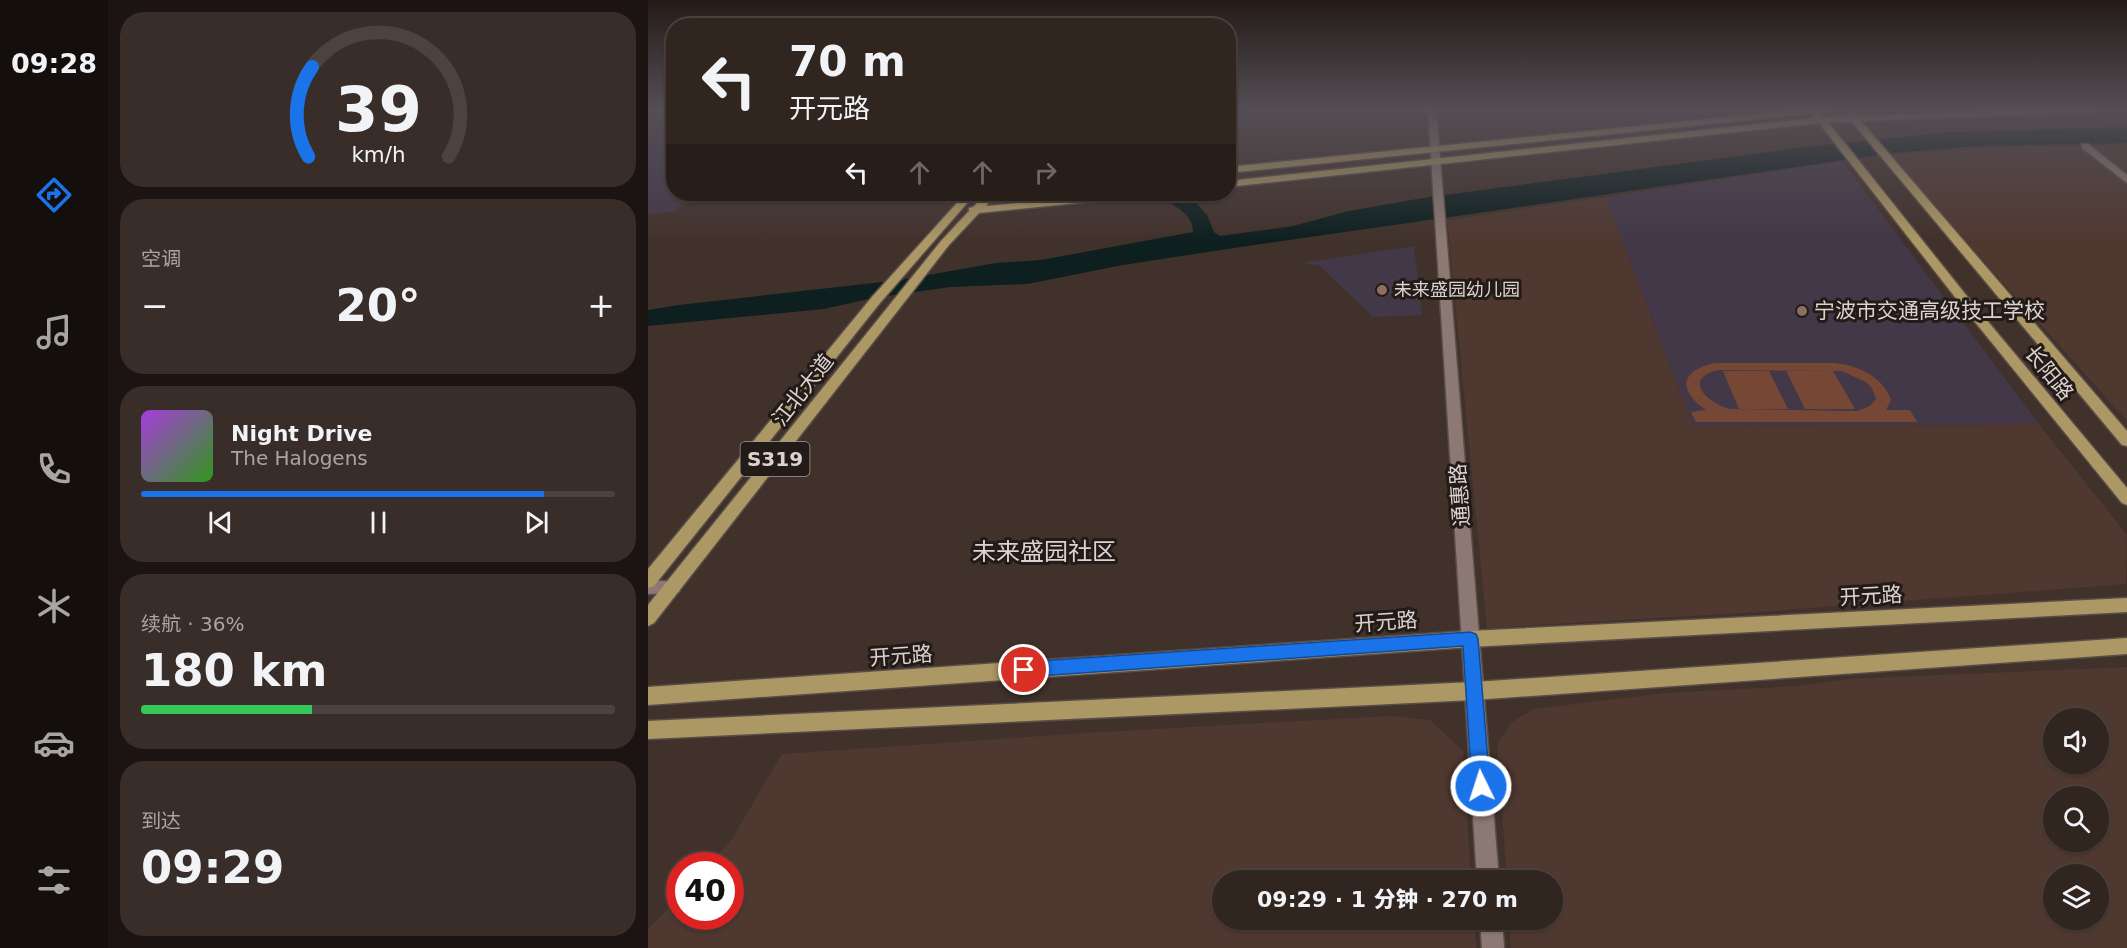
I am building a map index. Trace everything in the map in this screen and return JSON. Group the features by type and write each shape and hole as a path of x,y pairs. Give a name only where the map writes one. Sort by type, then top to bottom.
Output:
{"main road":[{"path":"1236,169 1386,153"},
{"path":"1236,183 1512,153"},
{"name":"长阳路","path":"1848,153 1966,303 2127,499"},
{"name":"长阳路","path":"1883,153 2127,441"},
{"path":"955,210 963,201"},
{"path":"976,210 984,201"},
{"path":"955,210 1067,201"},
{"name":"江北大道","path":"648,581 876,300 955,210"},
{"name":"江北大道","path":"651,611 673,587 921,273 976,210"},
{"name":"开元路","path":"648,696 1470,639 2127,605"},
{"path":"648,730 1474,691 2127,646"}],"street":[{"name":"通惠路","path":"1436,153 1487,870"},
{"path":"2094,153 2127,180"},
{"path":"648,587 673,587"},
{"path":"1492,930 1493,948"}],"shaded area":[{"path":"648,153 666,153 666,201 684,201 674,212 648,214"},
{"path":"1759,153 1891,153 1234,248 1123,265 1027,284 950,287 873,298 824,309 648,326 648,310 900,280 996,263 1041,260 1193,232 1192,225 1185,214 1166,201 1194,201 1207,215 1214,232 1220,236 1293,226 1349,211 1429,197"},
{"path":"2090,153 2127,184 2127,421 1889,155"},
{"path":"2098,153 2127,153 2127,176"},
{"name":"宁波市交通高级技工学校","path":"1842,161 2039,424 1693,426 1606,197"},
{"path":"1606,197 1693,426 2039,424 2127,535 2126,584 1759,612 1487,628 1447,220"},
{"name":"未来盛园幼儿园","path":"1414,246 1422,315 1373,317 1319,265 1300,263"},
{"path":"1714,363 1832,363 1850,366 1867,373 1882,384 1891,400 1886,410 1910,410 1917,422 1696,422 1691,412 1706,410 1691,396 1686,383 1694,371","holes":["1719,370 1842,371 1866,382 1872,388 1876,399 1870,406 1857,411 1730,409 1713,402 1706,396 1700,384 1701,379"]},
{"path":"1723,371 1769,371 1788,409 1739,409"},
{"path":"1786,371 1833,371 1855,409 1805,409"},
{"path":"2127,667 2127,948 1511,948 1510,930 1563,930 1563,870 1506,870 1497,743 1512,722 1534,709 1665,693 1801,686 1846,679"},
{"path":"1390,716 1430,720 1463,751 1470,870 1212,870 1212,930 1475,930 1476,948 648,948 648,929 666,911 666,930 744,930 744,852 720,852 732,839 782,754 1100,732"}],"place":[{"name":"未来盛园幼儿园","path":"1382,290"},
{"name":"宁波市交通高级技工学校","path":"1802,311"}],"district":[{"name":"未来盛园社区","path":"1044,552"}],"route":[{"path":"1024,670 1470,639 1481,786"}]}
